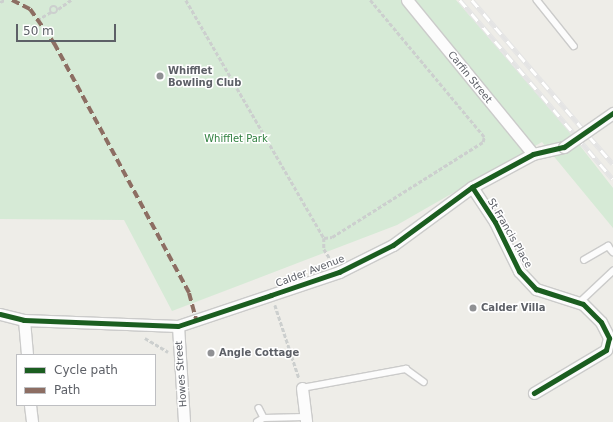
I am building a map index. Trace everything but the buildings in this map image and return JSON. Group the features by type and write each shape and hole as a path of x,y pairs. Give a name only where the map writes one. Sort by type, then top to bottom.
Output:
{"street":[{"name":"Carfin Street","path":"407,0 533,154"},
{"name":"Calder Avenue","path":"0,314 24,320 178,326 339,272 393,245 472,187 533,154 564,147 613,113"},
{"name":"St Francis Place","path":"472,187 495,222 519,271 536,289 579,303 601,322 609,338 606,350 534,393"},
{"path":"24,320 27,354"},
{"name":"Howes Street","path":"178,326 184,422"},
{"path":"302,388 305,419"},
{"path":"30,406 32,422"}],"lane":[{"path":"537,0 574,46"},
{"path":"584,260 608,246 613,252"},
{"path":"579,303 613,271"},
{"path":"302,388 406,369 424,382"},
{"path":"259,408 264,418"},
{"path":"258,422 264,418 305,419"}],"path":[{"path":"0,2 5,0"},
{"path":"37,20 51,12 56,13 58,9 71,0"},
{"path":"186,0 324,238 324,249 339,272"},
{"path":"324,238 339,233 483,142 484,137 370,0"},
{"path":"51,12 52,6 58,9"},
{"path":"272,295 302,388"},
{"path":"142,336 179,360"}],"green space":[{"name":"Whifflet Park","path":"0,0 456,0 560,120 613,188 613,228 542,142 397,225 172,311 124,220 0,219"}],"railway":[{"path":"460,0 613,179"},
{"path":"472,0 613,164"}],"marked path":[{"path":"12,0 30,9 54,43 189,293 196,319"}],"cycle path":[{"path":"0,314 24,320 178,326 339,272 393,245 472,187 533,154 564,147 613,113"},
{"path":"472,187 495,222 519,271 536,289 583,304 601,322 609,338 606,350 534,393"}],"place":[{"name":"Whifflet Bowling Club","path":"160,76"},
{"name":"Calder Villa","path":"473,308"},
{"name":"Angle Cottage","path":"211,353"}]}
